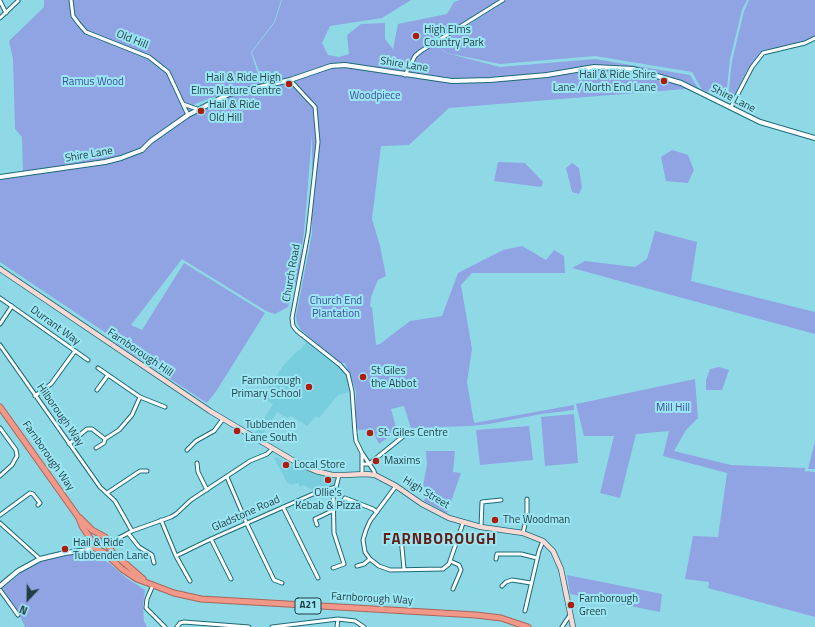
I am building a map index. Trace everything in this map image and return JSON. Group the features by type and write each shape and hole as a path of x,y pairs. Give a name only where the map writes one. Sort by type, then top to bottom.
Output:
{"highway":[{"name":"Farnborough Way","path":"0,407 79,518 98,534"},
{"name":"Farnborough Way","path":"79,518 93,544"},
{"path":"98,534 105,537 107,543 104,548 100,549 93,544 94,536 98,534"},
{"name":"Farnborough Way","path":"107,543 111,551 144,581"},
{"name":"Farnborough Way","path":"100,549 137,579 181,595 209,600 476,615 501,618 528,627"}],"main road":[{"name":"Farnborough Hill","path":"0,269 223,419 272,449"},
{"name":"High Street","path":"272,449 305,467 322,473 339,475 375,475 396,486 422,504 449,518 463,523 523,534 543,541"},
{"path":"543,541 553,551 561,569 573,627"}],"street":[{"name":"Old Hill","path":"70,0 73,16 86,32 149,57 168,72 188,115"},
{"path":"405,75 415,56 421,51 503,0"},
{"path":"0,1 6,13"},
{"path":"0,18 18,1"},
{"path":"731,107 752,67 763,53 805,43 815,38"},
{"name":"Shire Lane","path":"0,177 104,162 121,158 142,150 151,141 188,115 219,98 238,91 290,80 331,66 345,65 452,81 490,80 547,75 594,67 633,69 681,83 760,122 815,138"},
{"name":"Church Road","path":"290,80 315,107 318,142 308,233 292,318 297,331 340,365 348,374 352,391 356,441 375,475"},
{"path":"182,104 198,109"},
{"name":"Durrant Way","path":"0,298 88,360"},
{"path":"0,324 12,306"},
{"name":"Hilborough Way","path":"0,345 100,487 115,501 130,532 139,546 152,555 154,563"},
{"path":"35,396 51,384 75,351"},
{"path":"98,368 140,397 165,407"},
{"path":"97,390 108,375"},
{"path":"96,448 104,443 105,439 119,430 132,415 140,397"},
{"path":"187,450 196,441 214,432 223,419"},
{"path":"0,428 16,450 17,456 12,465 0,476"},
{"path":"69,444 87,429 92,429 105,439"},
{"path":"362,464 369,464 406,434"},
{"path":"117,539 130,532 176,514 191,500 250,461 267,454 272,449"},
{"name":"Church Road","path":"362,453 362,474"},
{"path":"197,463 198,472 207,490"},
{"path":"107,493 140,471 147,471"},
{"path":"333,568 344,564 334,533 333,516 333,488 337,486 339,475"},
{"path":"227,477 247,524 274,580 282,583"},
{"path":"396,486 377,512 366,530 363,540 365,552 370,559 379,566 390,570 440,570 447,567 463,523"},
{"name":"Gladstone Road","path":"176,556 313,494 333,488"},
{"path":"0,515 30,493 33,494 40,503 38,505"},
{"path":"344,500 345,498 377,512"},
{"path":"523,534 527,516 527,499"},
{"path":"481,527 482,502 501,500"},
{"path":"283,507 318,578"},
{"path":"317,525 315,519 334,510"},
{"path":"161,520 176,556 190,581"},
{"path":"0,523 40,559"},
{"path":"401,537 404,569"},
{"path":"211,539 231,579"},
{"path":"525,611 537,558 543,541"},
{"path":"0,586 18,571 40,559 65,553 88,550 93,544"},
{"path":"496,559 497,554 521,554 537,558"},
{"path":"357,566 364,564 370,559"},
{"path":"450,561 459,565 460,570 453,589"},
{"path":"502,586 506,582 512,580 531,583"},
{"path":"153,585 147,599 146,608 165,627"},
{"path":"0,590 18,615"},
{"path":"562,627 570,615"},
{"path":"337,627 338,619"},
{"path":"272,627 338,619 355,621 364,627"},
{"path":"177,627 180,623 184,622 249,627"}],"shaded area":[{"name":"Farnborough Primary School","path":"308,340 340,367 347,378 350,392 338,395 319,418 316,416 307,426 290,415 288,418 277,412 261,437 255,433 273,404 262,397 283,366"},
{"path":"276,457 301,470 335,479 334,485 313,490 303,485 300,487 298,483 290,485 290,483 288,484 274,458"}],"green space":[{"name":"Ramus Wood","path":"44,0 281,0 274,22 251,52 261,84 238,89 194,104 196,108 141,148 120,157 103,161 23,172 22,137 15,129 13,59 9,41 44,7"},
{"path":"282,0 411,0 382,18 330,26 322,43 328,55 339,57 349,54 347,35 361,24 385,23 385,39 393,49 398,24 447,14 454,2 460,0 500,0 440,43 507,0 747,0 742,10 730,59 726,98 702,90 692,72 595,56 500,64 447,53 436,45 446,53 500,67 595,59 690,75 698,88 449,108 409,145 381,146 372,219 380,246 386,276 378,280 371,297 370,307 372,307 376,345 380,344 410,321 442,316 458,273 503,250 522,246 546,260 554,250 564,256 565,273 472,273 461,285 472,349 467,382 474,423 574,405 574,410 471,426 411,428 404,406 391,409 397,431 379,444 372,429 359,430 357,428 356,391 345,363 339,363 301,330 297,323 296,316 312,234 312,134 304,232 298,275 288,307 275,314 266,311 182,259 131,325 142,330 184,263 265,313 217,390 207,403 117,344 118,341 0,262 0,180 108,163 142,151 151,142 191,116 233,94 290,82 303,98 290,81 263,83 252,52 275,22"},
{"path":"749,0 815,0 815,37 794,46 762,50 747,70 735,94 728,97 732,61 744,11"},
{"path":"672,150 688,155 694,170 688,183 666,181 661,157"},
{"path":"498,162 525,163 543,182 541,187 494,181"},
{"path":"572,163 579,168 582,187 579,194 572,192 566,168"},
{"path":"655,231 697,242 691,281 815,312 815,334 572,268 585,261 635,267 647,259"},
{"path":"719,367 729,370 722,390 706,390 706,380 710,369"},
{"name":"Mill Hill","path":"695,379 698,418 686,430 674,451 731,465 806,468 804,471 815,472 815,617 708,588 709,582 685,579 693,536 718,537 727,473 663,456 669,431 636,434 620,498 600,493 614,436 584,436 576,404"},
{"path":"574,414 578,463 545,466 541,417"},
{"path":"529,426 533,460 480,465 476,430"},
{"path":"815,441 815,469 808,469"},
{"path":"426,451 455,451 453,472 461,473 447,513 424,501 428,488 423,486 427,464"},
{"path":"97,537 101,537 103,538 103,546 97,547 94,544 94,540"},
{"path":"81,553 94,556 109,563 125,577 145,590 143,605 144,621 147,627 25,627 20,616 1,589 29,566 45,559"},
{"path":"567,575 662,594 660,612 570,594"}],"place":[{"name":"High Elms Country Park","path":"416,36"},
{"name":"Hail & Ride Shire Lane / North End Lane","path":"664,81"},
{"name":"Hail & Ride High Elms Nature Centre","path":"289,84"},
{"name":"Hail & Ride Old Hill","path":"201,111"},
{"name":"St Giles the Abbot","path":"363,377"},
{"name":"Farnborough Primary School","path":"309,387"},
{"name":"Tubbenden Lane South","path":"237,431"},
{"name":"St. Giles Centre","path":"370,433"},
{"name":"Maxims","path":"376,461"},
{"name":"Local Store","path":"286,465"},
{"name":"Ollie's Kebab & Pizza","path":"328,480"},
{"name":"The Woodman","path":"495,520"},
{"name":"Hail & Ride Tubbenden Lane","path":"65,549"},
{"name":"Farnborough Green","path":"571,605"}],"district":[{"name":"FARNBOROUGH","path":"440,540"}],"park label":[{"name":"Woodpiece","path":"375,96"},
{"name":"Church End Plantation","path":"336,307"}]}
